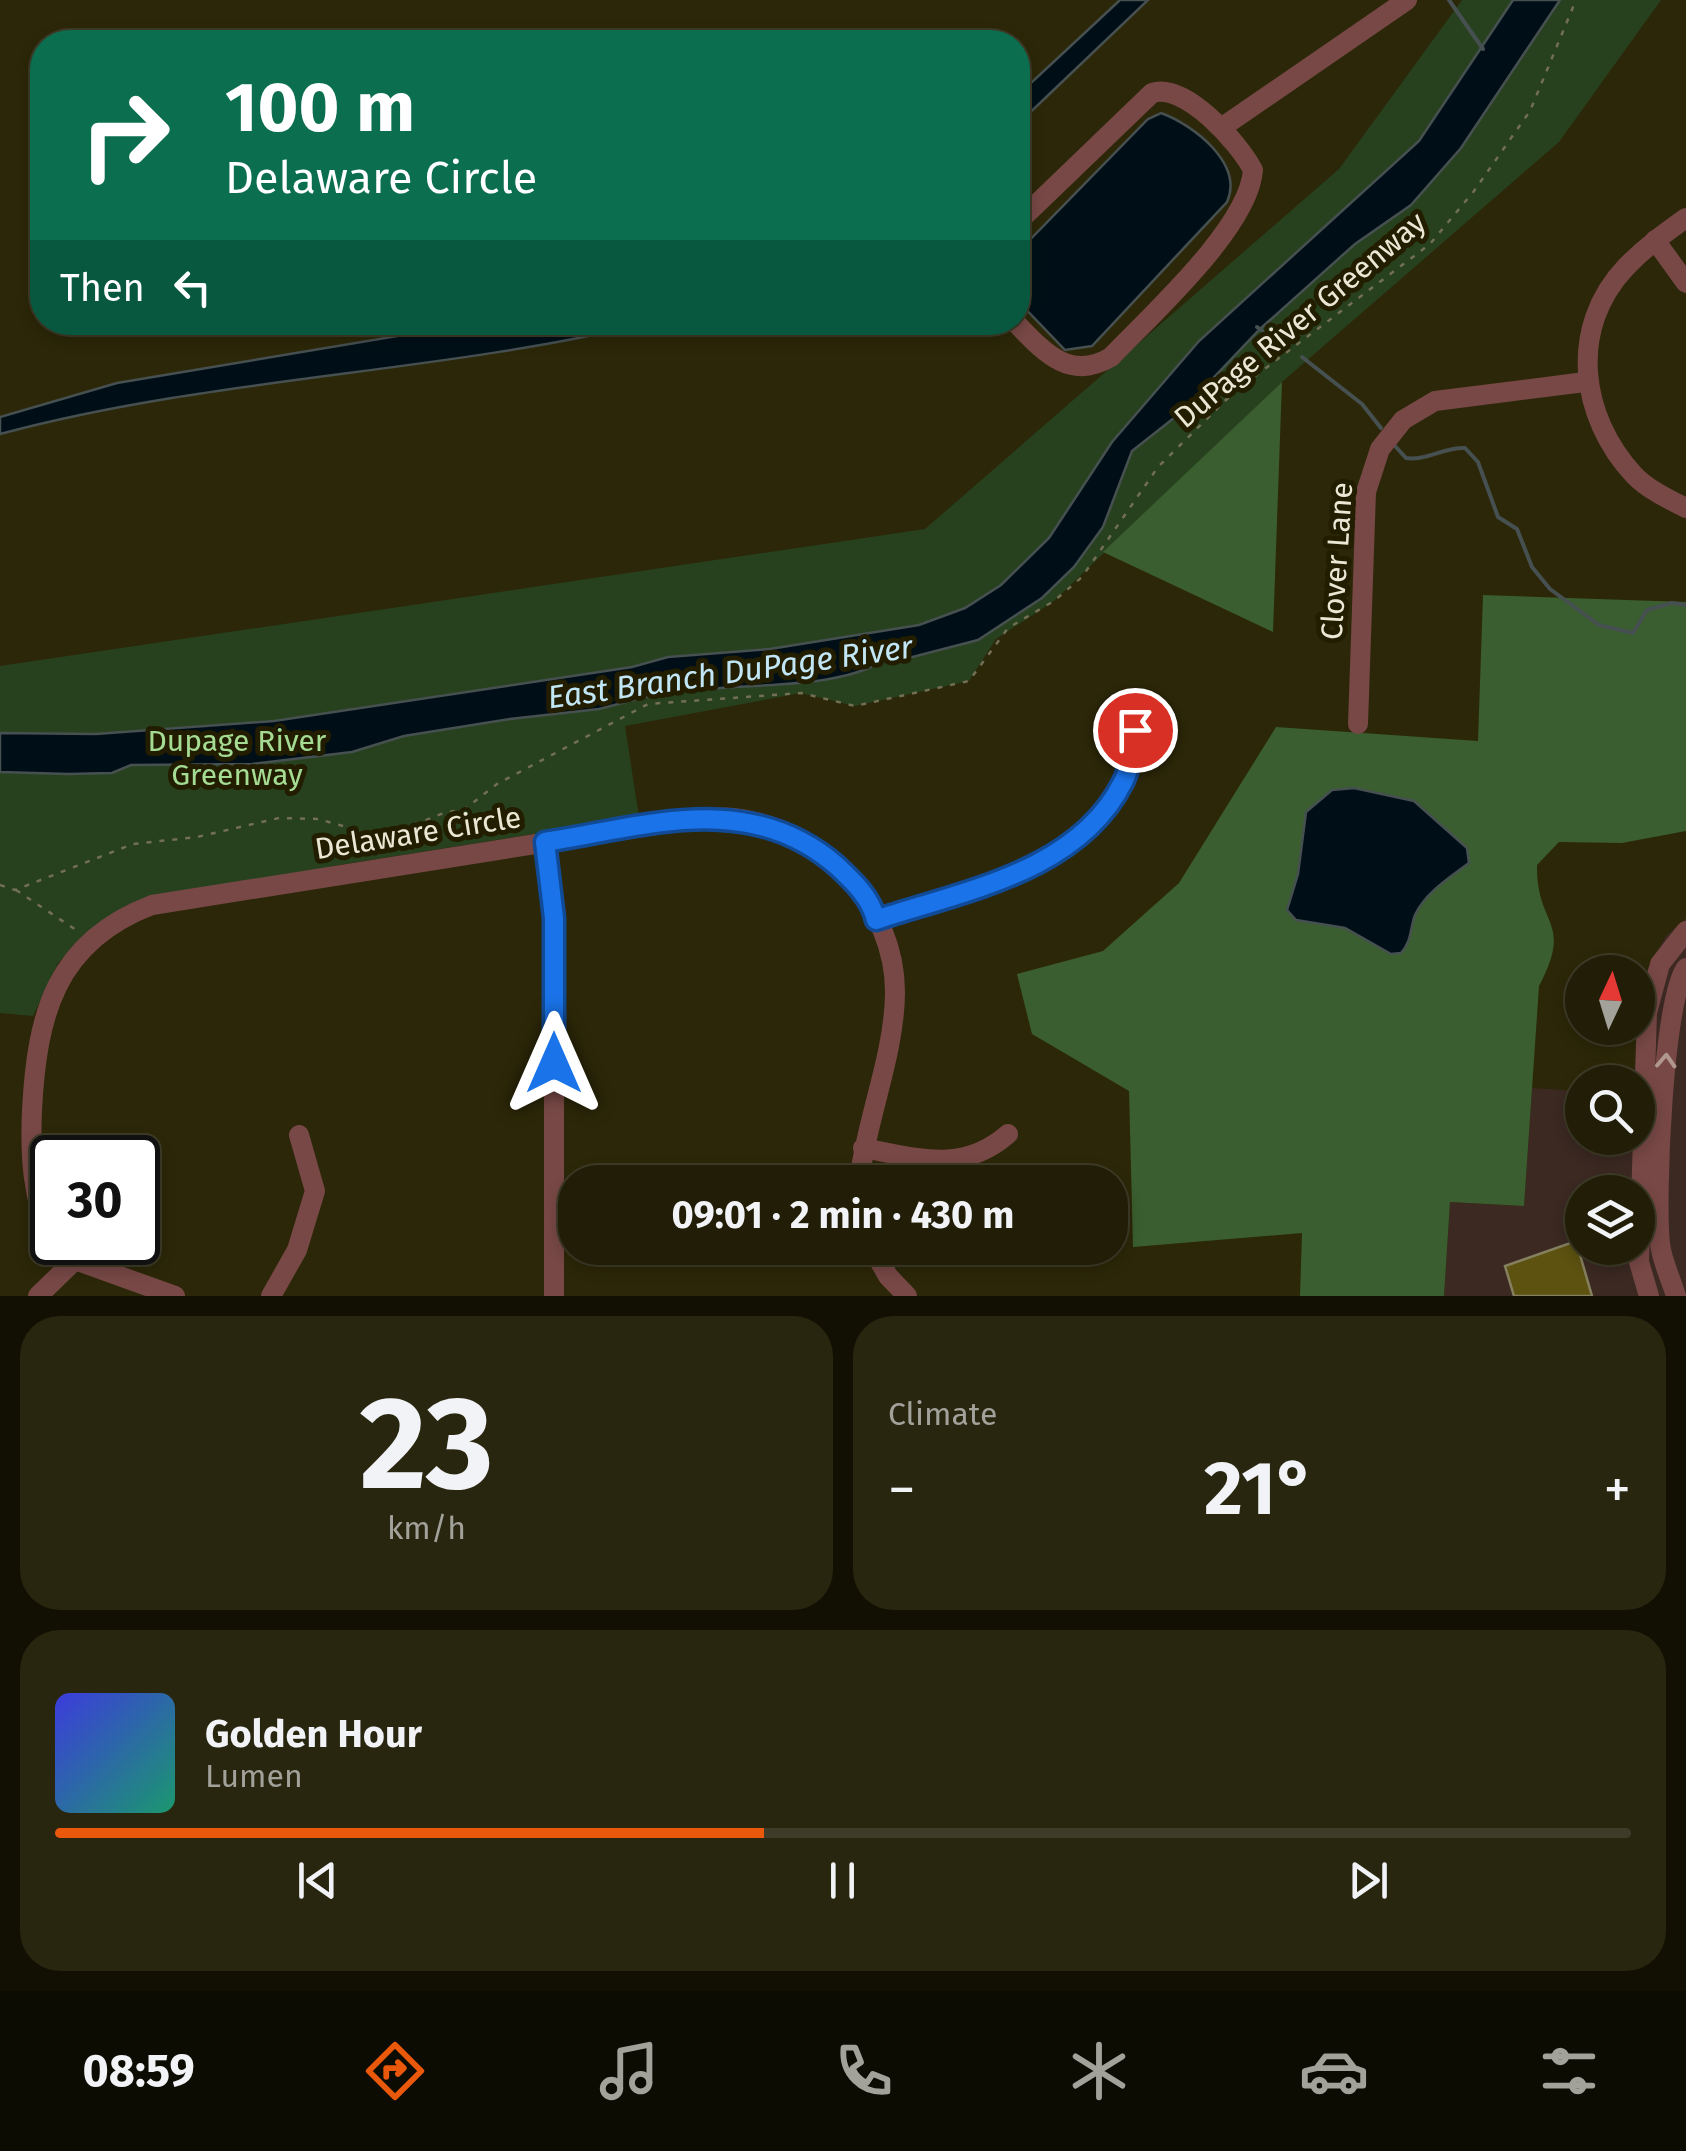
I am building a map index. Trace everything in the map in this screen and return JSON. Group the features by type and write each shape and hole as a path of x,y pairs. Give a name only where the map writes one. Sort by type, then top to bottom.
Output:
{"street":[{"path":"1221,128 1407,0"},
{"path":"1030,211 1152,94 1164,90 1176,93 1221,128 1243,150 1253,170 1244,206 1187,278 1111,357 1096,366 1062,364 1030,335"},
{"path":"1686,218 1624,269 1601,304 1589,341 1586,382 1601,433 1636,478 1686,508"},
{"path":"1655,240 1686,283"},
{"name":"Clover Lane","path":"1358,724 1366,492 1380,449 1403,420 1435,401 1586,382"},
{"path":"876,920 1045,862 1107,806 1125,779 1135,730"},
{"name":"Delaware Circle","path":"33,1135 34,1066 50,999 66,969 116,922 152,906 680,821 733,818 812,844 855,882 891,954 895,994 861,1165"},
{"path":"545,842 554,918 554,1296"},
{"path":"1649,1296 1639,1262 1648,1013 1660,964 1686,932"},
{"path":"1676,1296 1660,1244 1664,1098 1669,1015 1686,968"},
{"path":"863,1148 965,1160 989,1151 1008,1134"},
{"path":"271,1296 297,1250 315,1191 299,1135"},
{"path":"38,1296 69,1265"},
{"path":"88,1265 175,1296"},
{"path":"882,1265 907,1296"}],"path":[{"name":"DuPage River Greenway","path":"14,890 133,844 198,837 279,818 318,819 372,834 392,833 444,812 465,810 497,784 648,704 664,700 690,703 802,693 854,706 969,681 1008,628 1054,601 1082,577 1158,468 1234,392 1430,244 1474,192 1530,111 1576,0"},
{"path":"0,886 14,890 69,924 89,944"}],"shaded area":[{"path":"1686,918 1686,1296 1444,1296 1450,1202 1524,1206 1532,1088 1565,1090 1565,1155 1655,1155 1655,1065 1635,1065 1637,1045 1655,1045 1655,956 1666,936"}],"green space":[{"name":"Dupage River Greenway","path":"1462,0 1661,0 1559,142 1282,382 1054,601 996,639 969,681 855,706 801,693 625,726 639,817 333,866 98,924 58,963 33,1016 0,1013 0,666 925,529 1339,169"},
{"path":"1282,382 1273,632 1103,552"},
{"path":"1483,595 1686,602 1686,831 1622,843 1559,842 1537,865 1553,948 1539,986 1524,1206 1450,1202 1444,1296 1300,1296 1302,1233 1133,1247 1129,1091 1032,1034 1017,974 1103,951 1179,883 1276,727 1478,741"}],"water":[{"path":"1120,0 1148,0 1030,113 1030,84"},
{"name":"East Branch DuPage River","path":"1513,0 1560,0 1461,148 1411,205 1355,244 1260,329 1179,414 1132,451 1103,527 1074,567 1042,598 978,640 901,660 890,655 874,666 829,679 707,689 688,686 599,709 404,736 352,752 252,764 131,765 112,773 0,772 0,733 96,734 274,721 632,667 668,657 770,649 919,625 965,608 1001,585 1049,538 1112,442 1199,341 1419,141"},
{"path":"1161,113 1188,127 1213,148 1228,174 1227,202 1092,346 1065,350 1030,314 1030,240 1148,119"},
{"path":"403,335 592,335 487,354 161,400 0,434 0,417 117,383"},
{"path":"1354,788 1414,801 1467,848 1469,863 1425,900 1401,953 1391,954 1345,928 1296,920 1287,910 1298,874 1306,812 1332,790"}],"building":[{"path":"1565,1245 1565,1265 1583,1265 1592,1296 1514,1296 1505,1266"}],"waterway":[{"path":"1449,0 1483,49"},
{"path":"1257,327 1282,345"},
{"path":"1302,357 1362,404 1381,428"},
{"path":"1395,446 1406,458 1465,448 1478,462 1498,517 1517,529 1532,567 1550,589 1599,625 1633,633 1647,610 1672,603 1686,605"}],"route":[{"path":"554,1063 554,918 545,842 680,821 733,818 785,831 812,844 855,882 876,920 1045,862 1081,834 1107,806 1125,779 1135,730"}]}
